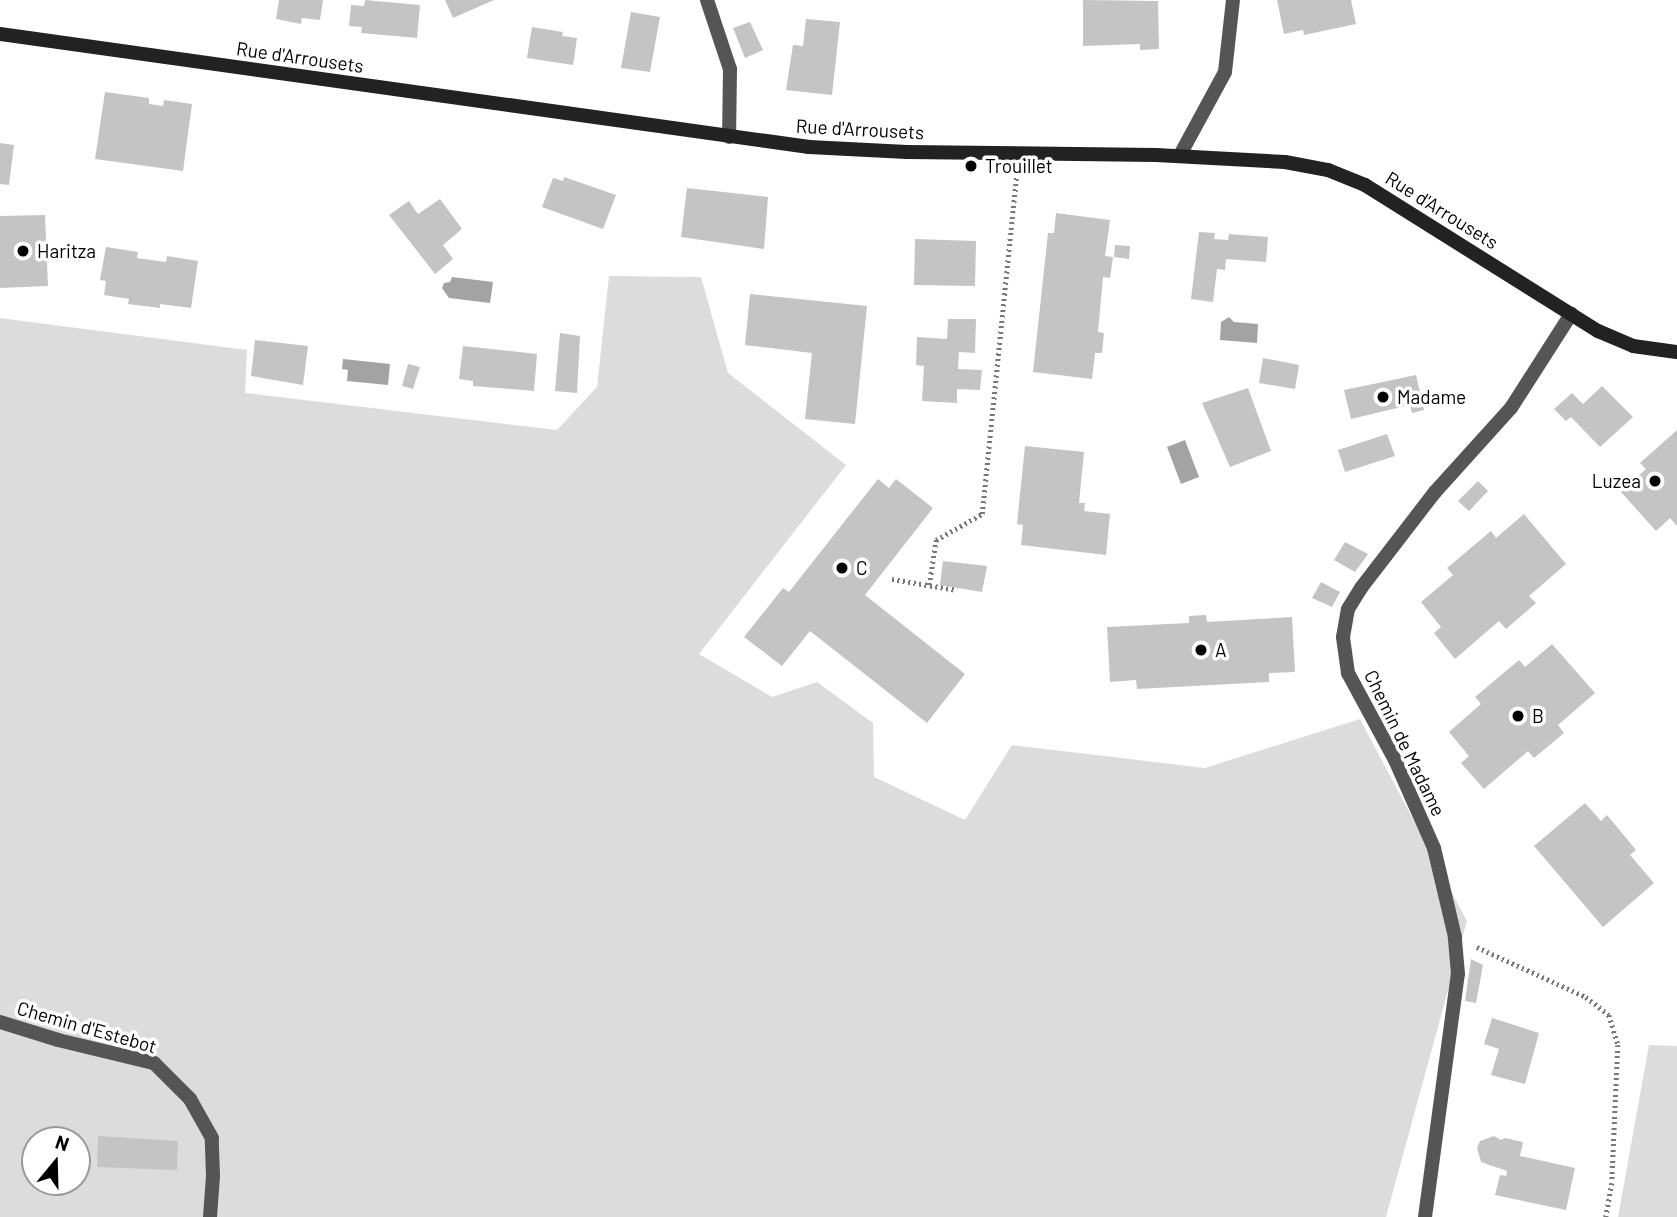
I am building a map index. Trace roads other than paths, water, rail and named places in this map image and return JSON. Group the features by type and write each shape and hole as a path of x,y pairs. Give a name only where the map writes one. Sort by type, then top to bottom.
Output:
{"main road":[{"name":"Rue d'Arrousets","path":"0,34 809,147 907,152 1019,151 1180,155 1285,162 1328,170 1353,180 1571,314 1633,346 1677,352"}],"street":[{"path":"707,0 730,69 729,137"},
{"path":"1180,155 1224,72 1233,0"},
{"name":"Chemin de Madame","path":"1425,1217 1458,974 1455,937 1434,848 1395,761 1349,673 1343,637 1348,609 1360,588 1435,492 1511,408 1571,314"},
{"name":"Chemin d'Estebot","path":"0,1022 58,1040 154,1063 190,1099 212,1138 210,1217"}],"place":[{"name":"Trouillet","path":"971,166"},
{"name":"Haritza","path":"23,251"},
{"name":"Madame","path":"1383,397"},
{"name":"Luzea","path":"1655,481"},
{"name":"C","path":"842,568"},
{"name":"A","path":"1201,650"},
{"name":"B","path":"1518,716"}]}
